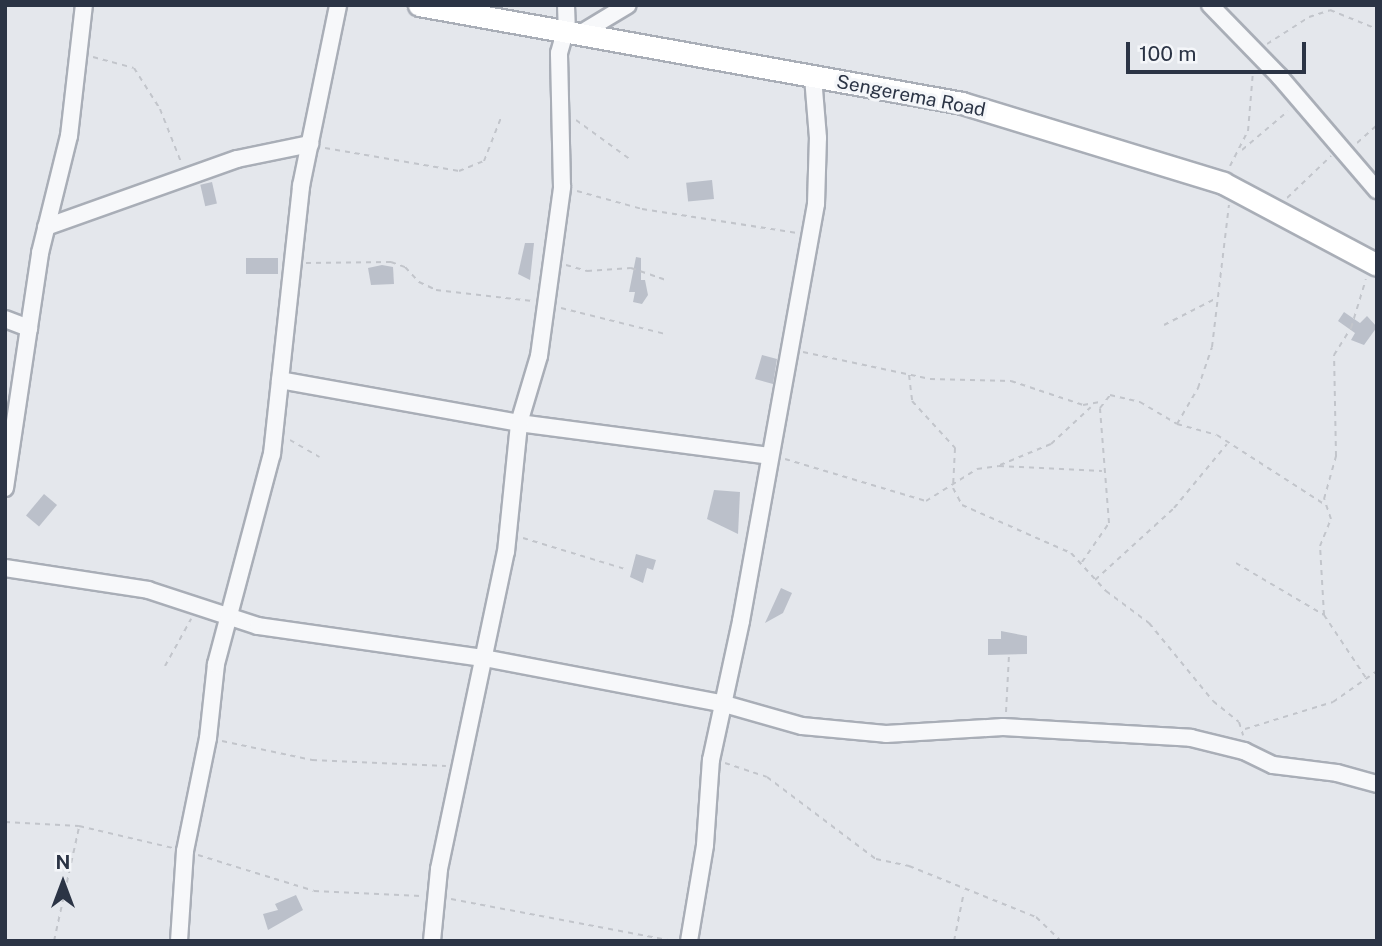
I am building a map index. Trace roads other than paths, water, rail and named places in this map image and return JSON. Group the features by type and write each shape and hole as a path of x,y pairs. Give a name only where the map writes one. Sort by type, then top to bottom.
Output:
{"main road":[{"name":"Sengerema Road","path":"419,5 572,30 962,103 1227,185 1269,205 1372,263"}],"street":[{"path":"5,488 46,227 69,136 84,5"},
{"path":"179,941 185,851 208,738 227,617 254,532 275,438 301,186 338,5"},
{"path":"566,5 572,30"},
{"path":"432,941 435,897 509,533 519,423 539,356 562,187 563,112 559,53 572,30 628,5"},
{"path":"1210,5 1257,51 1377,190"},
{"path":"689,941 705,845 711,760 741,621 811,234 818,138 813,77"},
{"path":"46,227 237,159 310,144"},
{"path":"5,319 29,328"},
{"path":"280,380 519,423 769,456"},
{"path":"5,568 148,590 202,604 227,617 311,636 484,658 722,703 802,726 851,733 1003,727 1191,738 1244,751 1273,765 1337,773 1377,784"}]}
